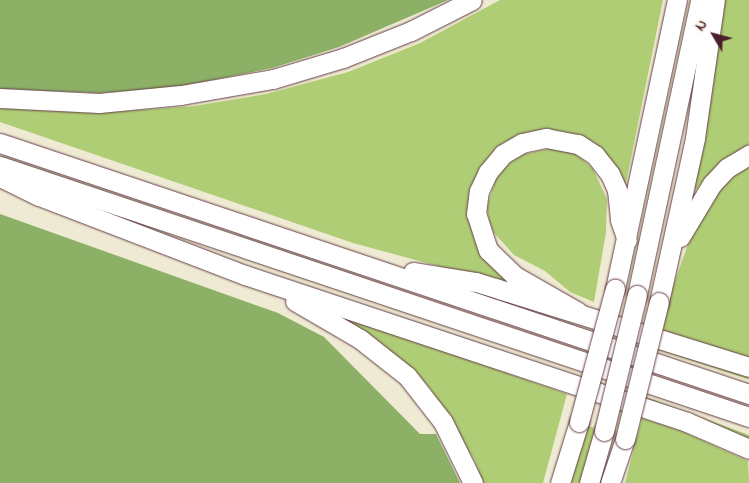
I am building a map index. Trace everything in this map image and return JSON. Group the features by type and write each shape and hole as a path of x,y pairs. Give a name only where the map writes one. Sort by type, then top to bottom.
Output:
{"highway":[{"path":"0,98 99,103 181,95 272,79 343,58 411,31 472,0"},
{"path":"560,483 579,422 627,240 677,0"},
{"path":"589,483 604,431 637,295 700,0"},
{"path":"617,483 623,446 659,302 695,138 715,0"},
{"path":"578,312 515,276 488,250 476,214 479,191 488,172 503,154 522,143 546,138 578,144 595,155 610,174 627,240"},
{"path":"0,143 749,394"},
{"path":"670,253 712,184 728,168 749,155"},
{"path":"0,166 749,417"},
{"path":"0,177 38,196 245,275 687,422 749,449"},
{"path":"360,263 476,282 578,312 749,367"},
{"path":"245,275 340,325 407,376 443,422 473,483"},
{"path":"610,483 623,446"}],"green space":[{"path":"0,0 448,0 339,47 272,68 177,87 99,93 0,89"},
{"path":"500,0 663,0 624,193 612,165 536,133 472,190 509,278 508,285 353,243 0,122 0,108 98,113 194,106 266,94 348,72 420,43"},
{"path":"722,0 749,0 749,146 706,177 696,190 694,187"},
{"path":"549,149 569,149 582,159 593,169 607,199 606,232 594,302 570,292 545,271 514,255 494,233 489,220 487,206 497,175 519,155"},
{"path":"749,164 749,360 663,331 668,300 696,222 725,181"},
{"path":"0,214 278,313 324,337 420,434 436,434 460,483 0,483"},
{"path":"329,311 567,394 543,483 483,483 475,461 430,388 415,372"},
{"path":"659,346 749,375 748,379 658,350"},
{"path":"646,397 749,435 749,444 645,402"},
{"path":"642,418 681,431 748,461 749,483 625,483"},
{"path":"588,426 595,428 580,483 570,483"}]}
